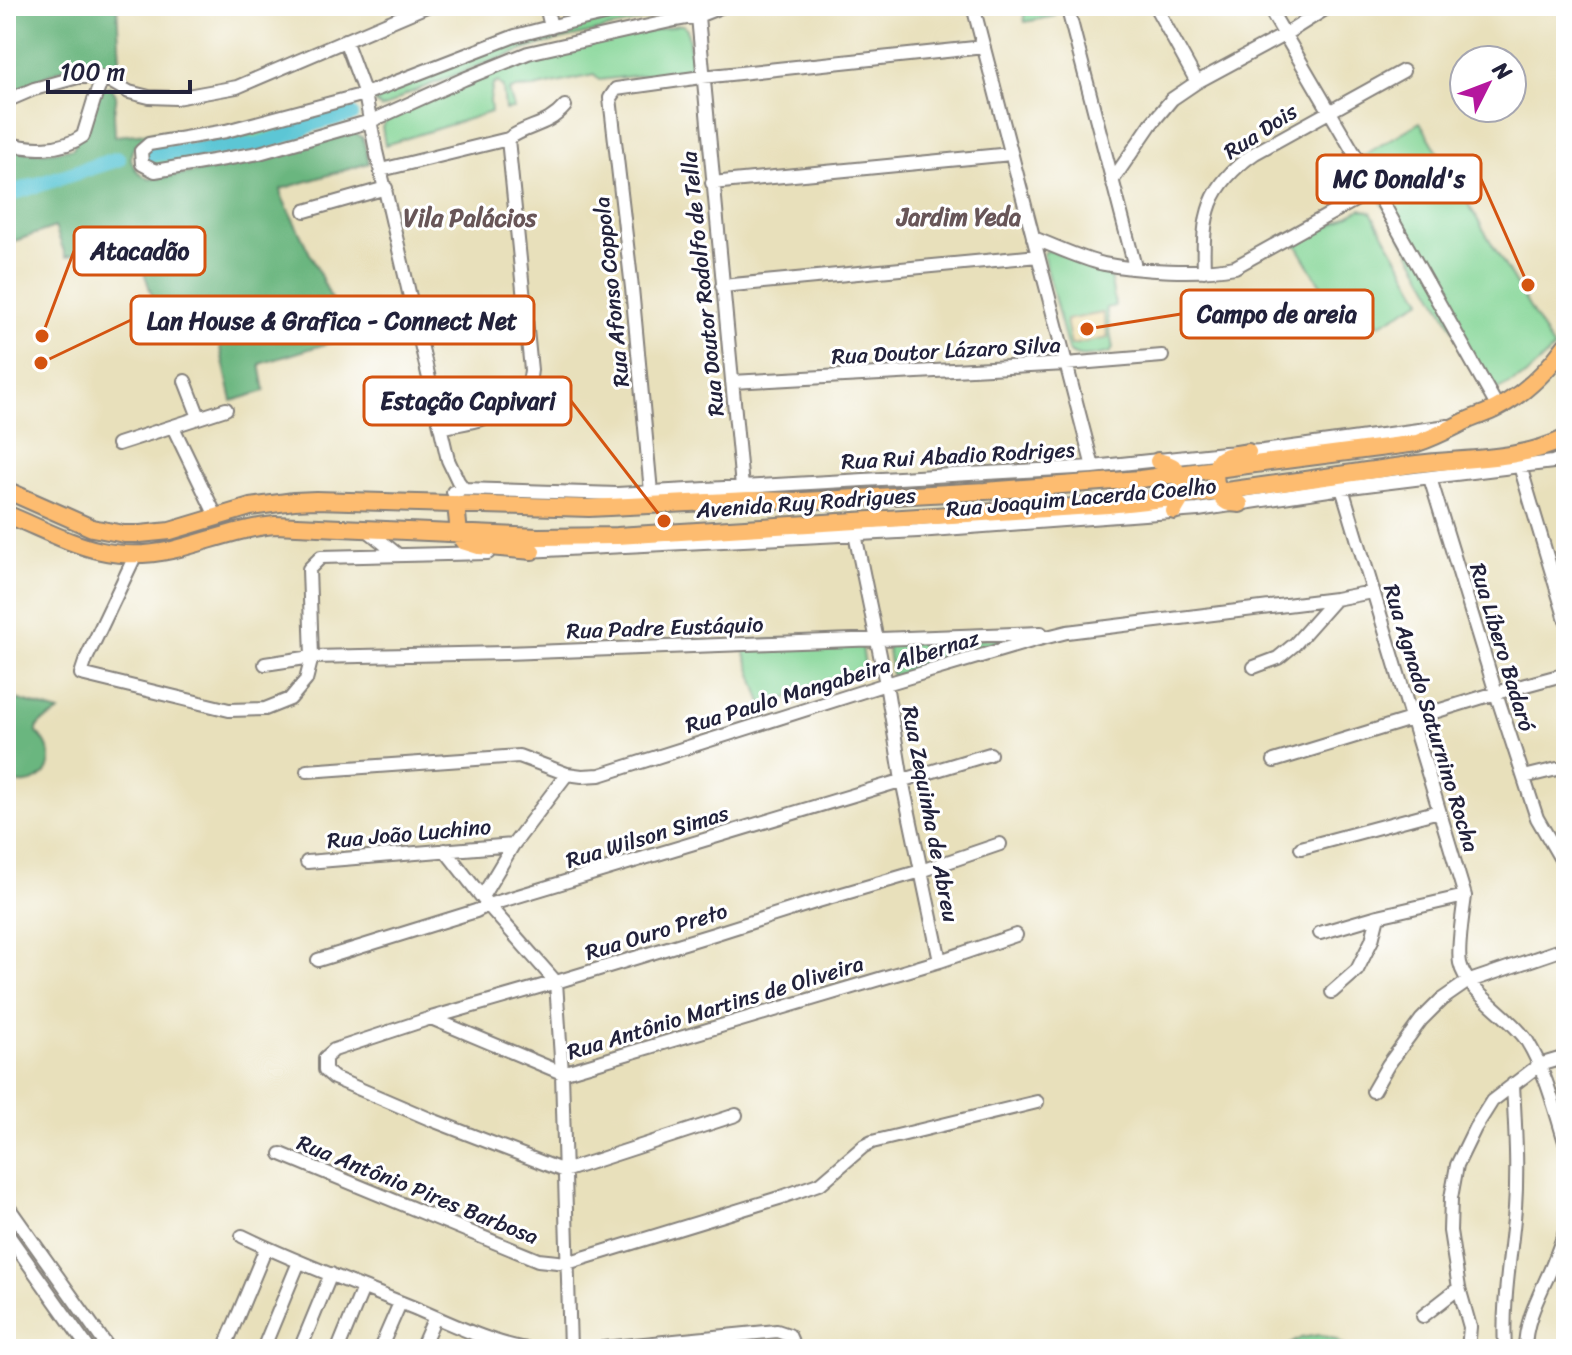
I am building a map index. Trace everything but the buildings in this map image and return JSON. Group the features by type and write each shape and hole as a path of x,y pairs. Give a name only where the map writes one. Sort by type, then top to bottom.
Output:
{"main road":[{"name":"Avenida Ruy Rodrigues","path":"6,490 92,528 124,534 170,531 265,504 316,500 458,495 589,508 749,500 803,501 1140,479 1417,443 1498,408 1539,377 1566,345"},
{"name":"Avenida Ruy Rodrigues","path":"6,514 76,545 115,554 171,550 257,527 292,525 459,534 617,536 1108,505 1178,504 1218,491 1514,454 1545,447 1566,438"},
{"path":"1240,504 1227,502 1218,491 1216,470 1226,456 1248,452"},
{"path":"1158,461 1174,466 1180,474 1178,504"},
{"path":"458,495 459,534 463,541 479,546 532,551"}],"street":[{"path":"546,6 551,27"},
{"path":"630,6 515,36 365,94 226,131 149,144 141,151 142,164 155,171 259,153 371,121 528,53 723,6"},
{"path":"973,6 1093,467"},
{"path":"1067,6 1135,267"},
{"path":"1155,6 1197,82"},
{"path":"1268,6 1498,408"},
{"path":"1112,181 1172,99 1330,6"},
{"path":"6,101 34,89 78,77 103,77 129,92 149,97 176,98 237,87 420,7"},
{"name":"Rua Doutor Rodolfo de Tella","path":"698,11 742,487"},
{"path":"345,40 365,94 448,460 458,481 458,495"},
{"path":"702,77 984,47"},
{"name":"Rua Dois","path":"1204,271 1204,226 1209,208 1220,184 1238,165 1403,71"},
{"path":"6,143 21,147 73,144 83,136 103,77"},
{"name":"Rua Afonso Coppola","path":"651,492 610,98 616,89 702,77"},
{"path":"381,170 508,139 521,130 546,122 565,106"},
{"path":"441,428 504,412 520,399 530,385 508,139"},
{"path":"712,183 1011,154"},
{"path":"305,211 386,188"},
{"path":"1033,238 1102,263 1204,271 1235,267 1375,189"},
{"path":"722,286 1038,256"},
{"name":"Rua Doutor Lázaro Silva","path":"732,382 1162,356"},
{"path":"185,381 199,417"},
{"path":"118,444 226,409"},
{"name":"Rua Rui Abadio Rodriges","path":"458,495 651,492 1093,467 1323,444 1462,423"},
{"path":"173,427 216,516"},
{"name":"Rua Joaquim Lacerda Coelho","path":"312,657 309,569 321,557 532,551 1034,523 1178,504 1198,510 1564,459"},
{"path":"1520,466 1566,620"},
{"name":"Rua Líbero Badaró","path":"1430,478 1537,818 1566,868"},
{"name":"Rua Agnado Saturnino Rocha","path":"1342,488 1465,896 1459,962 1467,982"},
{"path":"366,528 398,555"},
{"name":"Rua Zequinha de Abreu","path":"855,534 940,961"},
{"path":"136,554 81,674 229,710 265,709 290,699 306,680 312,657"},
{"name":"Rua Paulo Mangabeira Albernaz","path":"307,771 519,756 567,774 600,775 886,684 1067,632 1372,592"},
{"path":"1254,667 1278,658 1295,644 1335,599"},
{"name":"Rua Padre Eustáquio","path":"265,664 312,657 506,653 1067,632"},
{"path":"1274,761 1566,674"},
{"name":"Rua Wilson Simas","path":"318,960 476,911 485,901 990,754"},
{"path":"1524,777 1557,769 1566,770"},
{"path":"485,901 513,845 567,774"},
{"path":"1301,848 1439,811"},
{"name":"Rua Ouro Preto","path":"564,1171 334,1078 325,1070 325,1058 334,1050 431,1018 921,871 1000,844"},
{"name":"Rua João Luchino","path":"307,862 513,845"},
{"path":"445,850 556,982 562,1073 570,1349"},
{"path":"1320,933 1465,896"},
{"path":"1332,992 1357,970 1372,940 1378,916"},
{"name":"Rua Antônio Martins de Oliveira","path":"431,1018 562,1073 940,961 1016,935"},
{"path":"1373,1091 1421,1020 1441,1000 1467,982 1566,948"},
{"path":"1467,982 1513,1023 1527,1041 1539,1065 1566,1145"},
{"path":"1468,1349 1470,1327 1459,1288 1450,1231 1451,1198 1457,1165 1492,1101 1539,1065 1566,1057"},
{"path":"1505,1349 1504,1318 1517,1163 1513,1084"},
{"name":"Rua Antônio Pires Barbosa","path":"281,1154 538,1260 567,1263 821,1183 872,1142 1037,1102"},
{"path":"564,1171 736,1115"},
{"path":"6,1204 109,1349"},
{"path":"1525,1349 1528,1321 1560,1264 1566,1229"},
{"path":"6,1232 89,1349"},
{"path":"242,1236 435,1317 510,1346 527,1349"},
{"path":"224,1349 266,1248"},
{"path":"263,1349 299,1262"},
{"path":"300,1349 331,1274"},
{"path":"338,1349 363,1288"},
{"path":"1423,1316 1459,1288"},
{"path":"380,1349 400,1303"},
{"path":"421,1349 435,1317"},
{"path":"1504,1318 1528,1321"},
{"path":"593,1349 777,1331 789,1335 795,1349"}],"green space":[{"path":"6,6 117,6 120,62 115,77 92,68 66,68 6,96"},
{"path":"634,6 681,6 673,13 539,45 407,94 381,108 374,100 375,96 489,50"},
{"path":"1053,6 1055,16 1025,22 1023,9"},
{"path":"678,25 687,29 692,63 687,70 599,80 594,75 534,88 513,89 509,91 514,109 505,110 503,88 498,82 493,85 491,112 385,145 382,127 387,120 411,106 521,61"},
{"path":"109,86 116,96 115,136 170,131 172,136 146,139 138,143 131,153 136,169 150,179 256,163 348,133 363,138 369,163 281,189 281,195 349,337 260,364 265,391 232,401 214,321 209,318 165,334 143,269 128,245 118,242 66,257 55,227 6,244 6,148 40,152 73,148 100,91"},
{"path":"351,103 356,117 273,144 156,167 150,159 151,152 157,148 241,136"},
{"path":"1420,122 1554,349 1525,376 1490,394 1357,159"},
{"path":"1361,209 1371,212 1422,300 1379,325 1364,300 1339,316 1296,244"},
{"path":"1048,250 1109,269 1115,306 1106,308 1113,349 1109,353 1081,356 1068,350 1043,254"},
{"path":"860,635 866,671 763,706 741,642"},
{"path":"1009,638 892,676 887,644"},
{"path":"6,696 59,712 41,722 37,728 37,733 48,747 50,763 42,776 35,780 6,782"},
{"path":"1319,1335 1335,1339 1349,1349 1282,1349 1301,1338"}],"sand":[{"path":"1103,313 1108,338 1071,345 1066,320"}],"waterway":[{"path":"149,154 257,145 314,123 351,114"},
{"path":"6,195 118,159"}],"place":[{"name":"MC Donald's","path":"1528,285"},
{"name":"Campo de areia","path":"1087,329"},
{"name":"Atacadão","path":"42,336"},
{"name":"Lan House & Grafica - Connect Net","path":"41,363"},
{"name":"Estação Capivari","path":"664,521"}],"district":[{"name":"Jardim Yeda","path":"959,217"},
{"name":"Vila Palácios","path":"470,218"}]}
